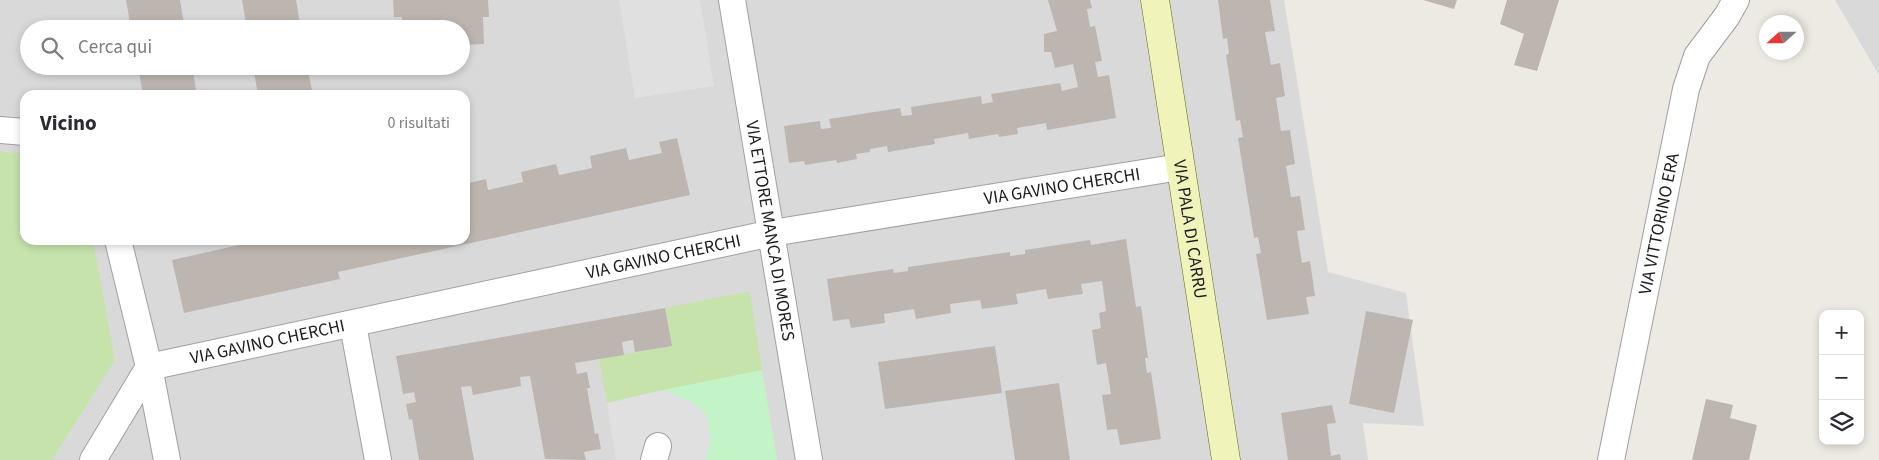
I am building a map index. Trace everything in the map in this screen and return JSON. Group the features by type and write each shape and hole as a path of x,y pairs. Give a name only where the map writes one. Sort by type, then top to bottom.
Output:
{"street":[{"name":"VIA ETTORE MANCA DI MORES","path":"732,0 809,460"},
{"name":"VIA PALA DI CARRU","path":"1155,0 1226,460"},
{"name":"VIA VITTORINO ERA","path":"1610,460 1686,89 1698,56 1727,16 1736,0"},
{"path":"0,130 20,132"},
{"name":"VIA GAVINO CHERCHI","path":"150,367 772,233 1180,167"},
{"path":"119,245 150,367 167,460"},
{"path":"353,324 378,460"},
{"path":"93,460 150,367"}],"shaded area":[{"path":"0,0 1284,0 1328,272 1406,293 1424,426 1363,423 1368,460 0,460"},
{"path":"619,0 700,0 714,86 635,98"},
{"path":"1835,0 1879,0 1879,75"},
{"path":"663,390 693,403 707,415 711,440 705,460 616,460 607,403"}],"green space":[{"path":"0,152 20,153 20,245 94,245 115,360 52,460 0,460"},
{"path":"750,291 762,370 607,403 599,359 672,346 665,308"},
{"path":"762,370 777,460 705,460 711,440 693,403 663,390"}],"building":[{"path":"126,0 180,0 183,20 129,20"},
{"path":"242,0 296,0 299,20 245,20"},
{"path":"393,0 488,0 489,17 483,17 484,44 470,45 470,20 402,20 402,17 394,17"},
{"path":"1048,0 1090,0 1092,8 1087,9 1090,27 1095,26 1102,61 1095,62 1098,77 1109,75 1116,118 1047,130 1046,123 1017,128 1018,134 999,137 998,134 969,139 968,133 934,139 935,144 888,152 887,146 870,149 870,152 856,154 857,159 837,163 836,160 805,165 804,161 789,163 784,126 820,121 821,129 831,128 829,119 900,108 902,116 912,115 911,107 981,96 982,104 993,102 991,94 1060,83 1062,91 1078,87 1073,64 1055,68 1051,52 1044,52 1044,34 1057,31"},
{"path":"1218,0 1270,0 1275,31 1265,32 1271,65 1280,63 1285,96 1276,98 1281,131 1290,130 1295,164 1286,166 1291,197 1300,196 1305,230 1297,231 1302,263 1310,261 1315,296 1306,297 1309,314 1267,320 1256,254 1261,253 1258,237 1254,238 1238,138 1243,137 1240,120 1236,121 1226,55 1229,54 1227,38 1223,39"},
{"path":"1423,0 1457,0 1454,9"},
{"path":"1507,0 1559,0 1537,71 1514,65 1524,34 1500,24"},
{"path":"140,75 194,75 196,90 142,90"},
{"path":"255,75 309,75 312,90 257,90"},
{"path":"677,138 690,195 470,243 470,183 486,179 488,190 523,182 521,172 556,164 559,175 592,168 590,156 626,148 629,160 662,153 659,142"},
{"path":"1126,239 1136,307 1141,306 1148,358 1145,358 1147,373 1151,372 1161,439 1120,445 1117,429 1107,430 1102,395 1111,394 1106,363 1097,365 1092,330 1101,328 1099,313 1106,311 1102,281 1081,284 1083,294 1048,299 1046,289 1016,294 1018,304 982,309 980,300 950,304 951,313 916,319 914,309 884,314 885,323 851,328 849,319 833,321 827,279 893,269 894,273 908,271 908,267 1010,252 1010,256 1025,254 1025,250 1090,240 1091,245"},
{"path":"240,245 461,245 338,272 340,279 184,313 172,260"},
{"path":"665,308 672,346 635,352 633,340 622,342 624,355 575,363 577,374 587,372 590,388 587,388 595,434 598,433 601,449 584,452 586,460 545,459 530,376 520,377 521,386 473,395 471,386 461,387 474,460 419,460 412,419 409,420 406,404 416,402 414,392 403,394 396,356"},
{"path":"1366,311 1413,320 1394,413 1349,404"},
{"path":"995,346 1002,393 885,409 878,362"},
{"path":"1059,383 1070,460 1015,460 1005,391"},
{"path":"1706,399 1733,405 1730,418 1757,425 1749,460 1692,460"},
{"path":"1332,405 1336,423 1327,424 1331,456 1340,454 1341,460 1288,460 1281,413"}]}
